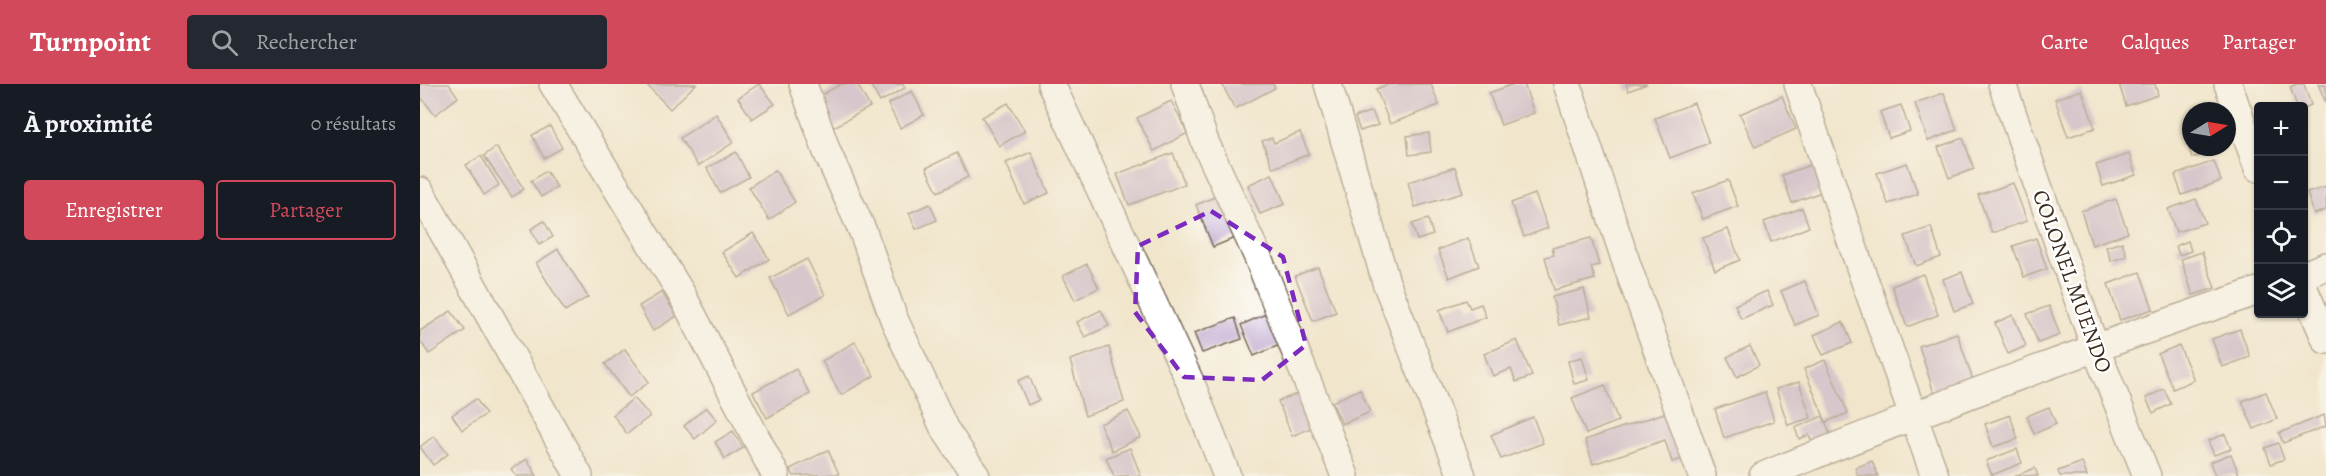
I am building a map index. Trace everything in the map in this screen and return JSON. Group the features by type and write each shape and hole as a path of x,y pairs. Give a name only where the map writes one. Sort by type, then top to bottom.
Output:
{"street":[{"path":"553,84 681,293 776,476"},
{"path":"803,84 827,152 863,232 894,319 944,428 976,476"},
{"path":"1051,84 1192,386 1227,476"},
{"path":"1185,84 1205,142 1257,255 1345,476"},
{"path":"1328,84 1386,282 1462,476"},
{"path":"1567,84 1627,265 1702,476"},
{"path":"1798,84 1935,476"},
{"name":"COLONEL MUENDO","path":"2002,84 2095,347 2147,476"},
{"path":"2228,84 2255,156"},
{"path":"420,191 579,476"},
{"path":"2308,273 2326,266"},
{"path":"1763,476 1912,415 2095,347 2254,293"},
{"path":"2308,298 2326,340"}],"highlighted area":[{"path":"1211,211 1283,257 1306,345 1262,380 1184,377 1135,312 1138,246"}],"building":[{"path":"420,84 449,84 458,97 435,115 420,96"},
{"path":"646,84 696,84 670,109"},
{"path":"759,84 775,104 752,119 738,98"},
{"path":"841,84 857,84 870,107 834,127 818,97"},
{"path":"870,84 903,84 905,88 880,102"},
{"path":"1222,84 1273,84 1275,88 1235,109"},
{"path":"1389,84 1431,84 1439,105 1390,124 1376,89"},
{"path":"1514,84 1524,84 1534,113 1501,125 1489,93"},
{"path":"1626,84 1647,84 1628,91"},
{"path":"2119,84 2155,84 2158,95 2126,106"},
{"path":"2304,84 2311,105 2308,106 2308,102 2296,102 2290,87"},
{"path":"2318,84 2326,84 2326,103"},
{"path":"2082,90 2095,128 2068,137 2055,99"},
{"path":"912,91 924,115 900,128 888,104"},
{"path":"1944,93 1957,130 1928,141 1915,103"},
{"path":"1782,96 1796,129 1755,147 1740,114"},
{"path":"1171,101 1188,133 1154,151 1137,118"},
{"path":"1008,103 1025,131 999,146 982,117"},
{"path":"1694,103 1709,143 1670,158 1655,118"},
{"path":"1901,105 1910,131 1889,138 1880,112"},
{"path":"1372,111 1378,125 1360,131 1355,117"},
{"path":"716,114 734,142 698,166 680,138"},
{"path":"550,126 562,148 544,158 532,135"},
{"path":"1300,132 1309,154 1273,168 1262,141 1272,138 1274,143"},
{"path":"1429,133 1431,152 1409,155 1407,136"},
{"path":"1963,138 1974,169 1949,178 1938,147"},
{"path":"496,147 524,189 512,197 484,156"},
{"path":"736,152 749,177 720,193 707,168"},
{"path":"1031,152 1049,193 1024,204 1006,163"},
{"path":"957,153 968,177 938,192 926,168"},
{"path":"1173,153 1185,184 1129,205 1117,174"},
{"path":"2129,154 2136,175 2103,186 2096,165"},
{"path":"481,156 499,185 484,195 466,165"},
{"path":"2214,161 2221,181 2182,195 2175,175"},
{"path":"1819,162 1829,189 1792,203 1782,175"},
{"path":"1907,163 1918,194 1888,204 1877,173"},
{"path":"1455,167 1463,193 1415,207 1408,182"},
{"path":"775,170 795,202 769,220 749,187"},
{"path":"546,171 557,187 541,197 531,181"},
{"path":"1272,174 1285,204 1260,214 1248,185"},
{"path":"1728,180 1738,206 1703,219 1693,193"},
{"path":"2013,183 2027,221 1992,233 1978,195"},
{"path":"2326,187 2326,210 2314,214 2308,193"},
{"path":"1224,193 1242,235 1213,247 1196,205"},
{"path":"1535,194 1548,228 1524,237 1511,203"},
{"path":"2116,199 2128,233 2092,245 2081,211"},
{"path":"2196,199 2205,223 2176,232 2168,209"},
{"path":"930,204 937,220 916,229 909,213"},
{"path":"1802,208 1809,227 1771,242 1764,222"},
{"path":"1428,219 1433,235 1417,240 1412,224"},
{"path":"544,221 553,237 539,245 531,229"},
{"path":"1931,227 1941,257 1916,266 1905,236"},
{"path":"1728,229 1740,260 1715,270 1703,238"},
{"path":"753,233 769,259 739,278 722,252"},
{"path":"1468,238 1479,266 1449,278 1438,250"},
{"path":"1591,238 1599,265 1591,267 1595,279 1554,290 1545,257 1554,255 1552,248"},
{"path":"2036,238 2047,269 2024,277 2013,246"},
{"path":"2188,241 2191,251 2179,255 2176,246"},
{"path":"2122,242 2127,256 2111,261 2106,247"},
{"path":"558,249 588,297 565,311 536,263"},
{"path":"2202,252 2215,288 2193,295 2181,259"},
{"path":"807,259 825,295 789,314 770,278"},
{"path":"1087,264 1099,288 1075,300 1063,276"},
{"path":"1318,267 1336,312 1313,321 1295,276"},
{"path":"1962,272 1973,304 1954,311 1943,279"},
{"path":"2140,272 2153,309 2120,320 2108,284"},
{"path":"1923,274 1938,315 1907,327 1892,286"},
{"path":"1805,281 1819,315 1795,325 1781,291"},
{"path":"1584,289 1591,317 1559,325 1552,297"},
{"path":"1767,291 1773,305 1741,319 1735,305"},
{"path":"662,292 677,316 653,331 639,306"},
{"path":"1466,300 1470,308 1481,304 1486,317 1448,332 1439,310"},
{"path":"2049,306 2060,335 2038,343 2027,314"},
{"path":"1101,310 1109,326 1085,337 1077,322"},
{"path":"451,311 465,330 429,354 420,341 420,331"},
{"path":"1268,313 1282,344 1254,356 1241,325"},
{"path":"2013,315 2026,346 2008,354 1995,323"},
{"path":"1235,318 1242,339 1202,353 1194,333"},
{"path":"1843,322 1852,343 1823,355 1814,335"},
{"path":"2240,329 2250,357 2222,367 2212,339"},
{"path":"1957,333 1973,380 1934,393 1919,346"},
{"path":"1517,340 1532,376 1516,382 1511,369 1493,376 1484,354"},
{"path":"855,342 874,376 841,395 822,361"},
{"path":"2179,345 2194,380 2173,389 2158,354"},
{"path":"1750,346 1759,365 1737,377 1727,357"},
{"path":"1109,347 1124,402 1085,416 1070,360"},
{"path":"625,349 649,382 629,397 605,364"},
{"path":"1582,357 1589,380 1574,384 1568,361"},
{"path":"1825,360 1848,413 1826,422 1804,369"},
{"path":"796,369 810,394 767,418 753,392"},
{"path":"1029,376 1039,400 1028,405 1018,381"},
{"path":"1799,382 1811,418 1788,425 1776,389"},
{"path":"1605,385 1618,421 1586,434 1572,398"},
{"path":"1360,389 1370,412 1342,424 1332,402"},
{"path":"2164,389 2171,404 2153,413 2146,398"},
{"path":"1305,391 1318,425 1292,436 1278,401"},
{"path":"1765,392 1774,421 1724,438 1715,409"},
{"path":"2266,392 2277,419 2254,429 2242,401"},
{"path":"634,398 650,416 627,434 613,415"},
{"path":"476,399 486,414 462,430 452,415"},
{"path":"706,407 717,420 695,439 684,426"},
{"path":"2049,407 2056,424 2034,434 2027,416"},
{"path":"1673,410 1688,457 1672,462 1665,440 1593,464 1585,440"},
{"path":"1128,411 1141,437 1112,451 1100,424"},
{"path":"2010,415 2018,439 1993,447 1985,424"},
{"path":"2324,415 2326,426 2283,443 2279,433"},
{"path":"1823,416 1832,439 1814,447 1809,435 1799,439 1795,428"},
{"path":"1533,417 1543,443 1501,459 1491,435"},
{"path":"733,431 743,448 725,459 715,442"},
{"path":"2225,434 2231,449 2214,455 2208,441"},
{"path":"434,436 448,454 433,465 420,447"},
{"path":"2278,443 2284,459 2271,464 2265,448"},
{"path":"1130,448 1141,476 1114,476 1106,458"},
{"path":"2017,449 2022,463 1992,475 1986,461"},
{"path":"828,450 839,474 794,476 790,469"},
{"path":"2231,454 2239,474 2215,476 2210,462"},
{"path":"527,459 537,476 516,476 511,469"},
{"path":"1872,461 1878,476 1858,476 1855,468"},
{"path":"2082,462 2087,476 2060,476 2058,471"},
{"path":"2035,468 2038,476 2015,476"}]}
